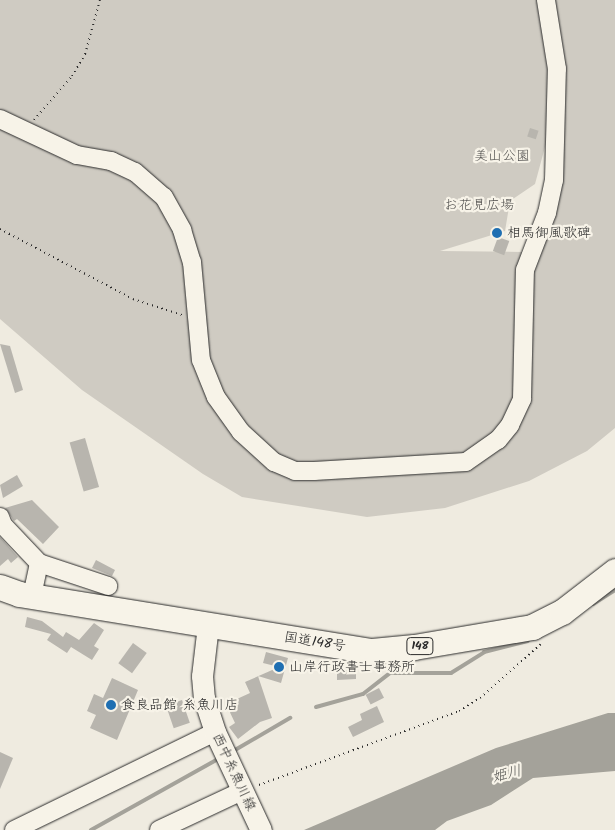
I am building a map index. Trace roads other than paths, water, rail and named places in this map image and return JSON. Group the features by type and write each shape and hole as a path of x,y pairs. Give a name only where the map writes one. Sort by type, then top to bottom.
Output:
{"highway":[{"name":"国道148号","path":"0,587 32,596 372,651 414,647 543,623 615,570"}],"main road":[{"name":"西中糸魚川線","path":"208,625 202,676 204,698 215,732 261,830"}],"street":[{"path":"0,119 77,154 111,161 135,172 164,197 182,230 192,262 201,360 216,397 241,432 274,462 295,471 430,466 466,462 498,440 510,425 522,399 525,270 547,213 554,180 557,69 546,0"},
{"path":"0,518 3,525 39,563 108,586"},
{"path":"32,596 39,563"},
{"path":"14,830 215,732"},
{"path":"159,830 244,793"}],"water":[{"name":"姫川","path":"608,713 615,713 615,771 533,778 491,805 447,821 435,830 304,830 496,748"}],"waterway":[{"path":"593,604 615,590"},
{"path":"316,707 363,694 390,673 451,673 484,652 528,641"},
{"path":"235,750 290,718"},
{"path":"91,830 216,760"}],"place":[{"name":"相馬御風歌碑","path":"497,233"},
{"name":"山岸行政書士事務所","path":"279,667"},
{"name":"食良品館 糸魚川店","path":"111,705"}],"park label":[{"name":"美山公園","path":"502,156"},
{"name":"お花見広場","path":"479,205"}]}
